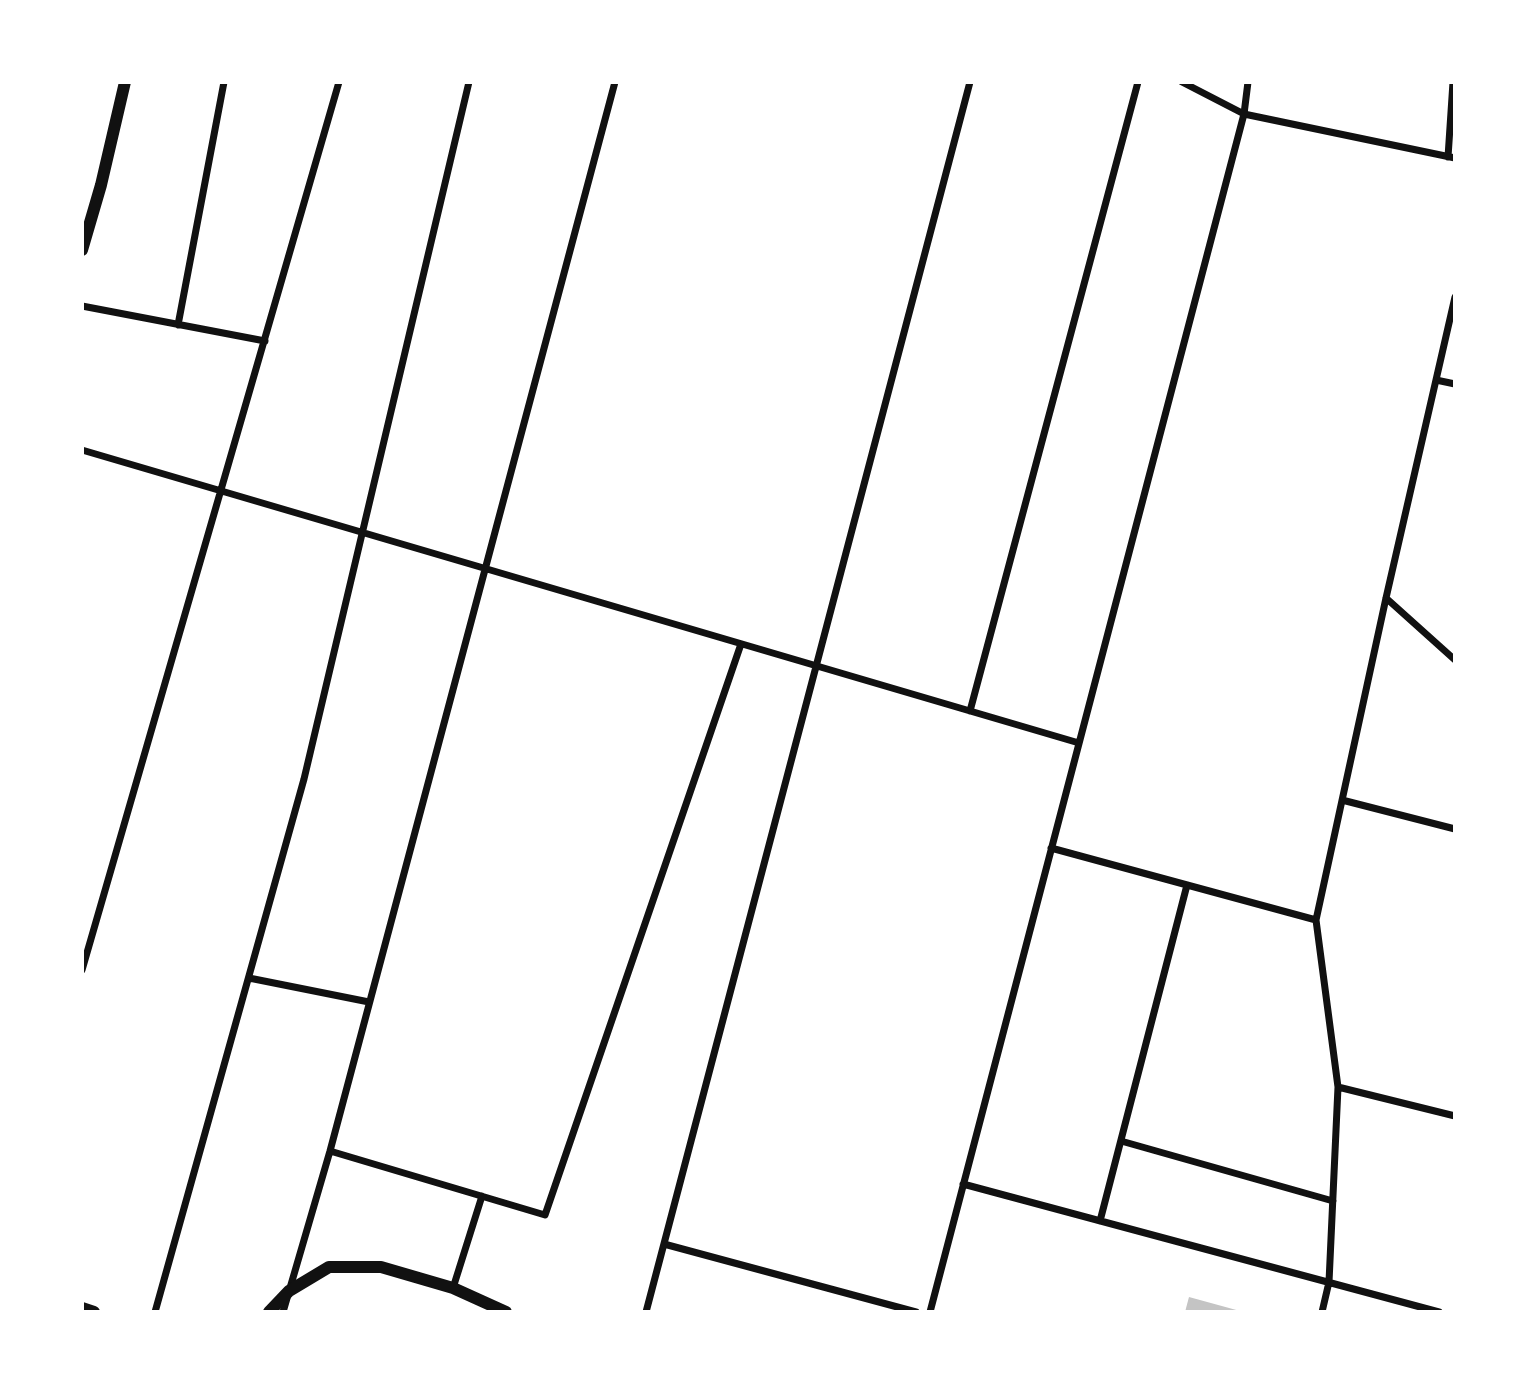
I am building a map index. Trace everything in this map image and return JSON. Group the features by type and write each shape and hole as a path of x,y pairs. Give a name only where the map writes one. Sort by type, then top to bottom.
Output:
{"street":[{"path":"82,250 101,185 125,82"},
{"path":"178,325 224,82"},
{"path":"82,970 339,82"},
{"path":"155,1312 304,779 469,82"},
{"path":"283,1312 330,1151 615,82"},
{"path":"646,1312 970,82"},
{"path":"970,711 1138,82"},
{"path":"1182,82 1244,114 1451,158 1453,82"},
{"path":"930,1312 1244,114 1248,82"},
{"path":"1322,1312 1329,1282 1338,1087 1316,920 1455,298"},
{"path":"82,306 265,341"},
{"path":"1436,380 1455,384"},
{"path":"82,450 1079,743"},
{"path":"1387,598 1455,660"},
{"path":"330,1151 545,1215 741,643"},
{"path":"1342,800 1455,829"},
{"path":"1051,848 1316,920"},
{"path":"1100,1221 1188,885"},
{"path":"249,978 369,1002"},
{"path":"1338,1087 1455,1116"},
{"path":"1121,1141 1333,1201"},
{"path":"963,1184 1439,1312"},
{"path":"453,1288 482,1196"},
{"path":"664,1244 916,1312"},
{"path":"269,1312 289,1291 329,1267 381,1266 453,1288 506,1312"},
{"path":"82,1308 94,1312"}],"building":[{"path":"1189,1297 1240,1311 1240,1312 1185,1312"}]}
